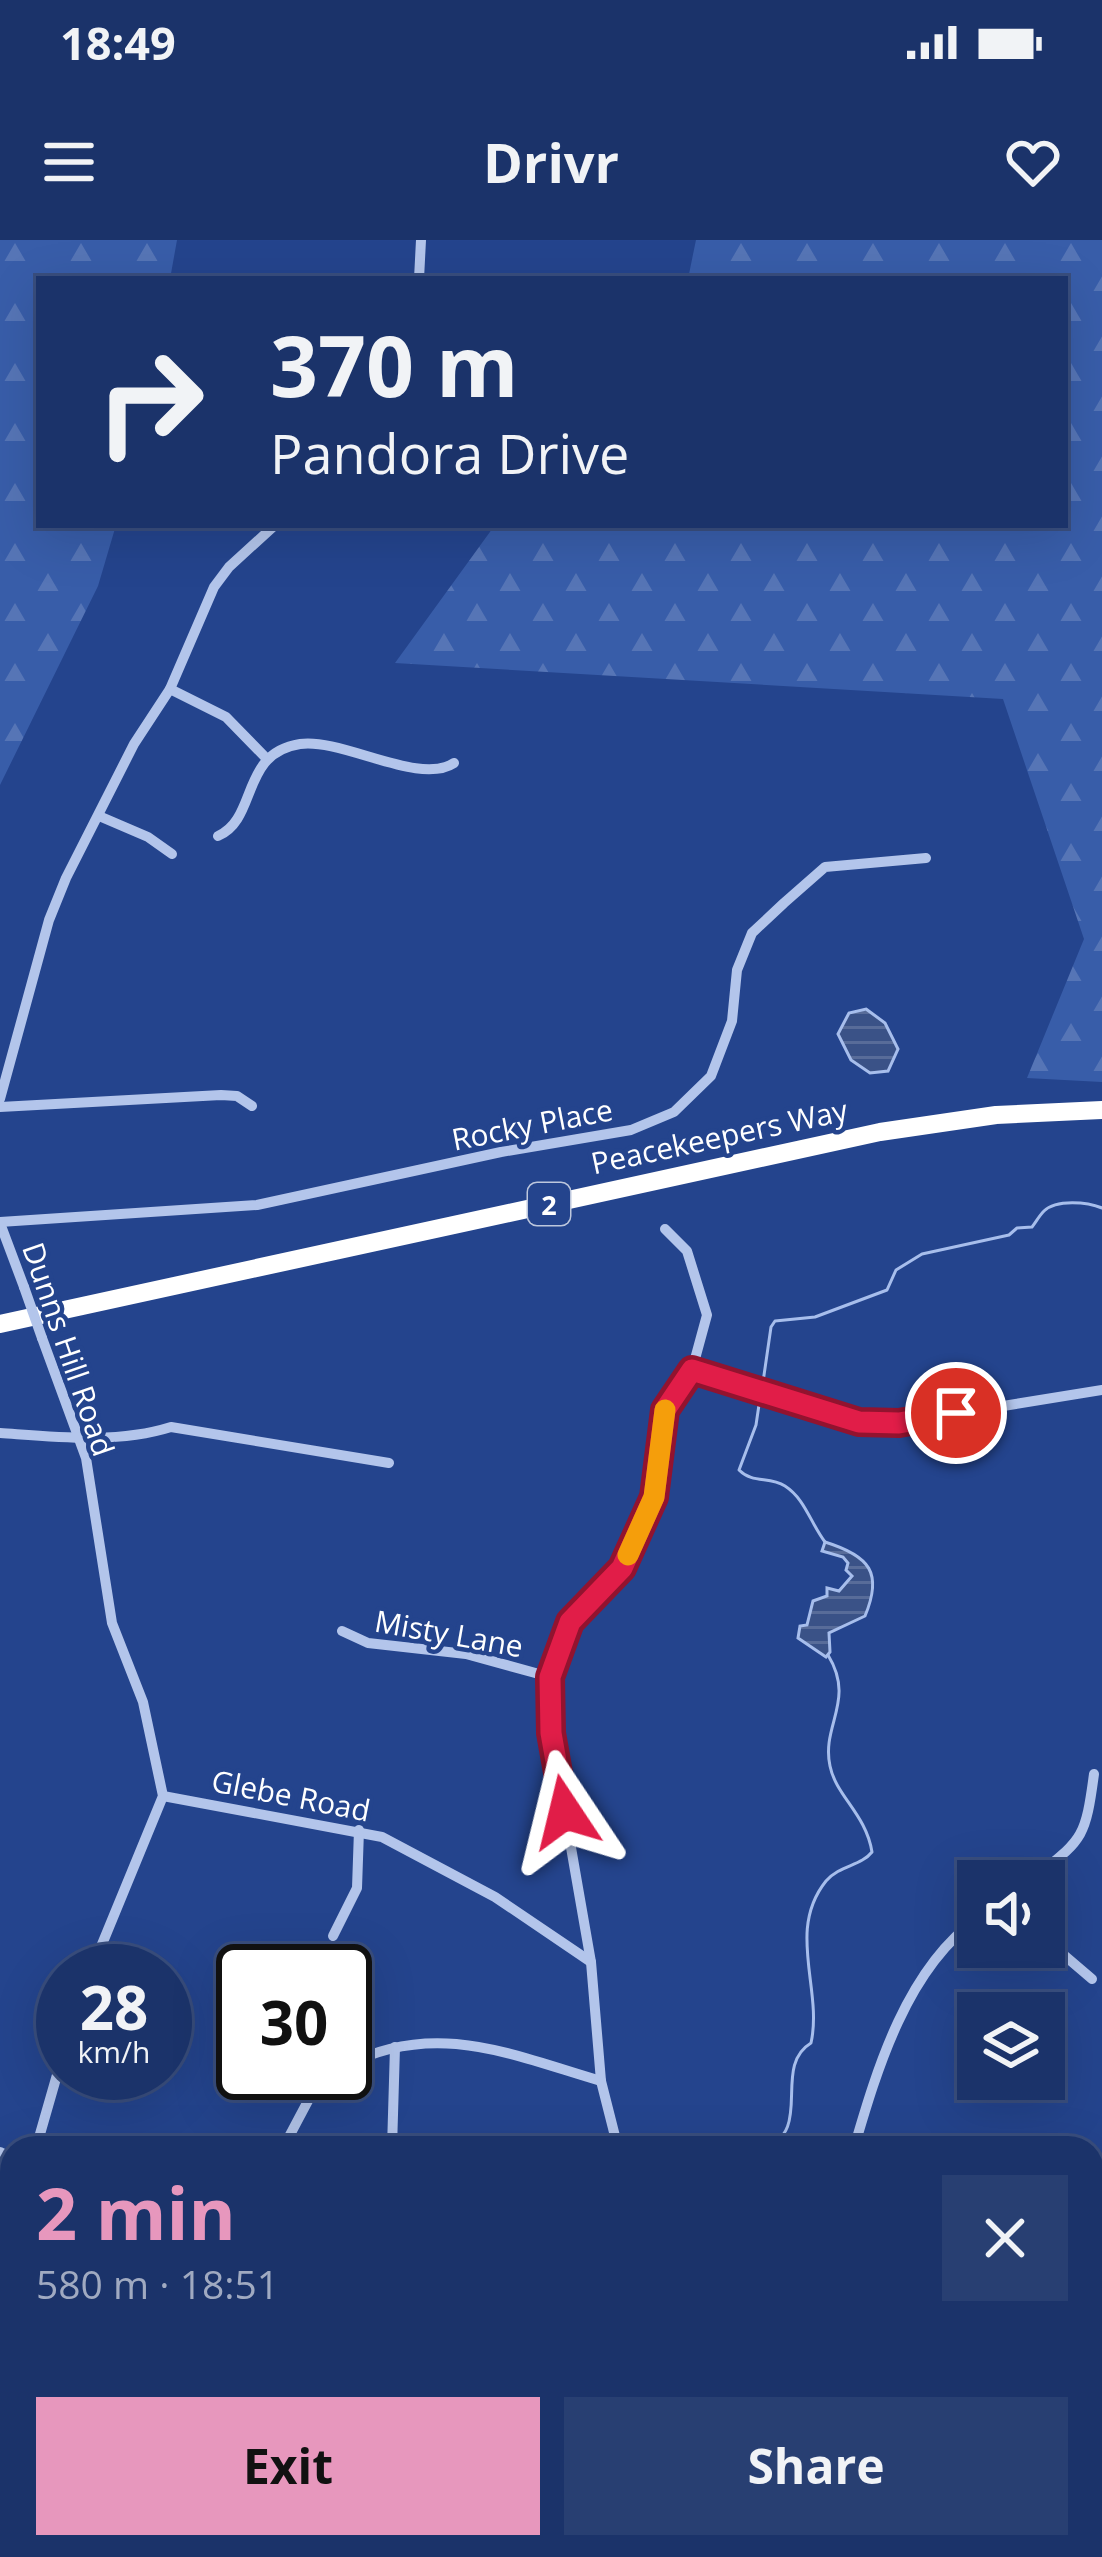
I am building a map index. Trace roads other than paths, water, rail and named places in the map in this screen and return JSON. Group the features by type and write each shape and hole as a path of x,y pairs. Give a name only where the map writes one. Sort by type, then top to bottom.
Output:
{"highway":[{"name":"Peacekeepers Way","path":"0,1324 880,1132 996,1114 1102,1110"}],"street":[{"path":"419,276 421,240"},
{"path":"252,1106 237,1096 220,1094 0,1103 54,906 134,744 170,689 214,587 271,528"},
{"path":"170,689 226,718 267,759"},
{"path":"218,836 232,826 267,759 284,749 313,743 433,770 454,763"},
{"path":"99,816 148,837 172,854"},
{"name":"Rocky Place","path":"0,1222 256,1205 501,1152 631,1130 674,1112 711,1076 732,1021 737,970 752,933 784,902 825,867 926,858"},
{"name":"Dunns Hill Road","path":"0,1222 86,1458 112,1623 143,1702 163,1796"},
{"path":"615,2136 602,2081 591,1962 551,1733 550,1677 570,1622 622,1568 654,1497 665,1410 692,1370 706,1315 686,1251 665,1229"},
{"path":"692,1370 870,1424 1102,1390"},
{"path":"0,1433 78,1438 148,1434 171,1427 389,1463"},
{"name":"Misty Lane","path":"342,1631 368,1643 466,1654 550,1677"},
{"path":"1056,1860 1080,1840 1094,1774"},
{"path":"102,1944 163,1796"},
{"name":"Glebe Road","path":"163,1796 382,1837 495,1897 591,1962"},
{"path":"332,1936 357,1888 359,1830"},
{"path":"858,2136 876,2073 907,2002 957,1936"},
{"path":"1065,1956 1092,1979"},
{"path":"372,2056 395,2047 447,2040 602,2081"},
{"path":"392,2136 395,2047"},
{"path":"39,2136 50,2100"},
{"path":"289,2136 308,2100"}],"waterway":[{"path":"763,1382 775,1321 815,1317 887,1290 896,1270 922,1254 1032,1227 1044,1211 1056,1205 1081,1203 1102,1208"},
{"path":"760,1398 756,1425 739,1470 792,1491 825,1542"},
{"path":"781,2136 790,2114 794,2067 811,2043 807,1940 814,1900 832,1876 872,1852 864,1827 830,1766 828,1751 839,1686 828,1655"}]}
